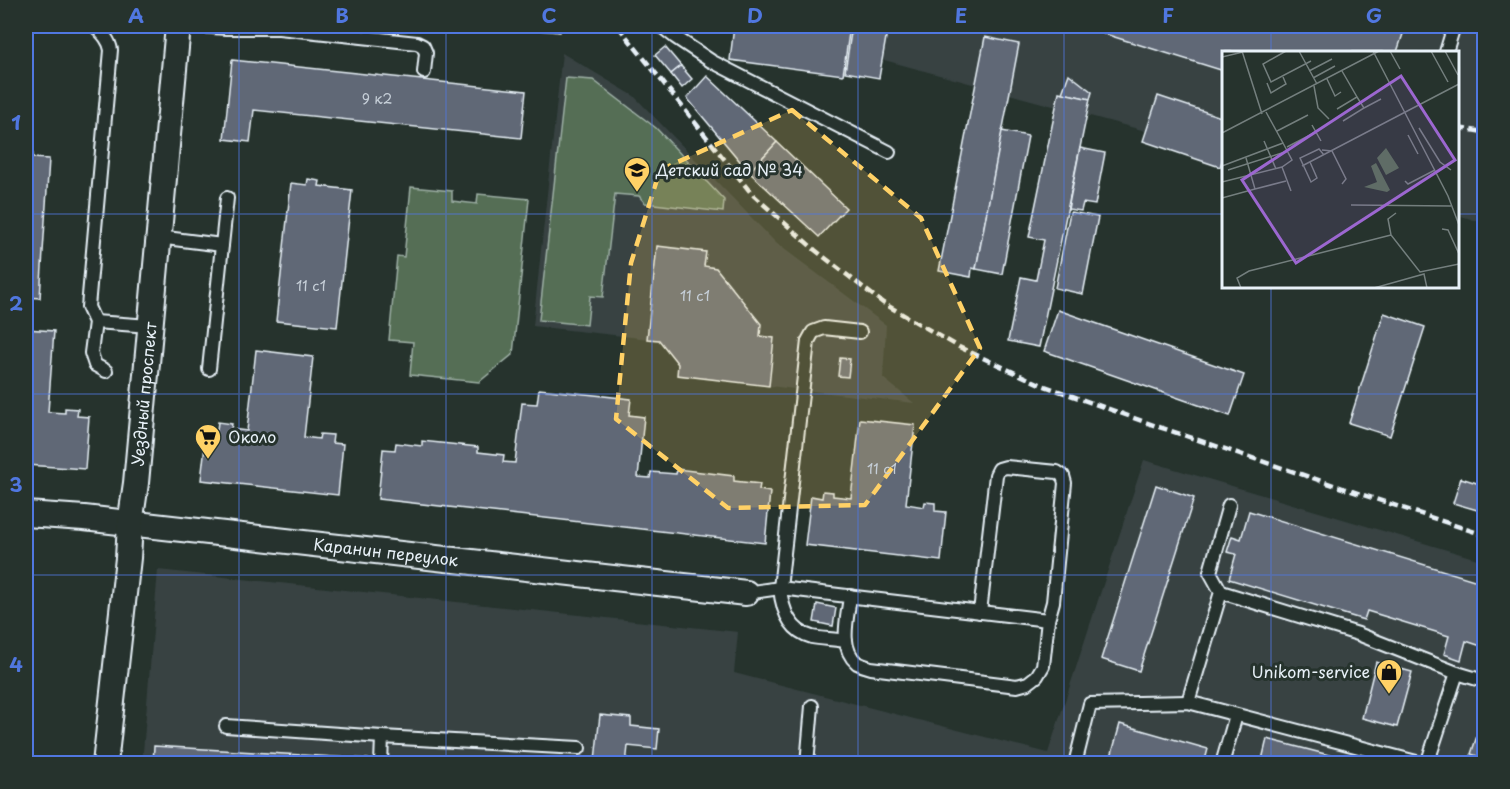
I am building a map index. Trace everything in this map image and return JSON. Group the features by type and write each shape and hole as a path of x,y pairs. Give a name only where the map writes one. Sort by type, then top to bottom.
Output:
{"street":[{"name":"Уездный проспект","path":"105,764 136,483 178,26"},
{"name":"Каранин переулок","path":"26,514 84,518 746,593"}],"lane":[{"path":"94,26 106,37 111,50 88,307 95,322 92,353 95,365 106,370"},
{"path":"198,26 279,28 417,43 423,46 426,53 424,72"},
{"path":"661,26 711,61 889,152"},
{"path":"1446,51 1454,26"},
{"path":"208,369 227,198"},
{"path":"158,237 222,245"},
{"path":"95,322 150,326"},
{"path":"845,640 810,636 797,629 787,617 781,603 780,588 808,341 813,332 824,328 860,332"},
{"path":"850,596 845,640 849,654 858,664 871,668 1017,686 1028,683 1037,676 1043,666 1048,620 1053,602 1065,483 1063,476 1057,472 1006,466 999,469 996,475 980,612"},
{"path":"1229,505 1210,572 1221,592 1358,634 1457,673 1485,681"},
{"path":"746,593 780,588 1048,620"},
{"path":"1188,702 1221,592"},
{"path":"1075,764 1090,704 1188,702 1426,764 1457,673"},
{"path":"807,764 812,706"},
{"path":"1222,764 1236,715"},
{"path":"226,726 579,748"},
{"path":"381,764 382,737"}],"highlighted area":[{"path":"792,110 921,218 980,348 865,505 728,508 616,419 631,263 660,170"}],"shaded area":[{"path":"759,26 1484,26 1484,223 1459,215 1459,51 1222,51 1222,152"},
{"name":"Детский сад № 34","path":"562,53 634,96 776,243 886,325 883,378 914,403 677,375 678,364 659,340 533,326"},
{"path":"1144,460 1484,561 1484,763 142,764 158,570 738,632 734,673 1048,753"}],"green space":[{"path":"566,78 593,80 656,128 724,200 723,212 645,203 639,196 615,194 603,297 590,296 587,325 539,320"},
{"path":"411,187 452,191 452,201 477,204 478,194 529,199 513,354 479,382 410,375 413,342 389,340 397,256 404,257"}],"building":[{"path":"490,26 561,26 560,32"},
{"path":"734,26 850,26 843,75 730,60"},
{"path":"852,26 888,26 879,78 845,72"},
{"path":"1079,26 1378,26 1403,34 1397,51 1222,51 1222,70"},
{"path":"985,37 1019,44 976,269 972,268 971,277 939,271"},
{"path":"665,47 681,66 671,74 655,55"},
{"path":"232,60 526,91 521,138 254,110 250,142 224,139"},
{"path":"681,66 692,79 682,88 671,74"},
{"path":"1069,74 1092,92 1090,99 1062,93"},
{"path":"707,76 777,142 749,172 687,98"},
{"path":"1059,92 1090,99 1039,347 1008,341 1021,277 1036,280 1044,240 1029,237"},
{"path":"1158,96 1222,117 1220,167 1143,141"},
{"path":"1002,131 1028,136 1002,274 976,269"},
{"path":"777,142 846,208 819,237 749,172"},
{"path":"1080,148 1105,153 1095,205 1083,203 1081,211 1068,209"},
{"path":"26,152 33,153 33,158 49,159 40,298 26,297"},
{"path":"308,179 320,181 319,186 352,190 337,327 276,321 291,183 307,185"},
{"path":"1070,212 1098,217 1083,294 1055,288"},
{"path":"657,246 706,252 704,266 716,268 761,324 760,336 774,338 769,386 677,375 678,364 659,340 647,339"},
{"path":"1058,310 1244,375 1230,416 1044,351"},
{"path":"1384,313 1425,327 1390,436 1349,423"},
{"path":"26,329 54,331 48,412 65,413 65,408 78,409 77,416 89,417 85,469 26,465"},
{"path":"256,350 313,357 304,437 319,439 320,434 333,435 332,443 343,444 338,495 201,480 207,429 217,430 218,422 232,424 231,429 247,431"},
{"path":"840,358 850,359 848,377 838,376"},
{"path":"539,389 631,399 629,415 644,417 638,477 650,478 651,472 676,474 677,469 734,476 734,481 760,484 759,490 770,492 765,543 378,499 383,449 395,450 396,443 422,446 422,441 478,447 478,452 504,455 503,462 515,463 522,403 537,404"},
{"path":"860,419 915,425 906,504 924,507 925,502 935,503 935,511 946,512 941,561 805,545 811,496 822,498 823,491 833,492 833,496 851,498"},
{"path":"1461,478 1483,485 1484,480 1484,512 1453,503"},
{"path":"1156,485 1194,498 1139,671 1101,659"},
{"path":"1249,511 1484,583 1484,647 1466,641 1461,660 1444,654 1449,636 1367,611 1364,620 1229,579 1236,554 1227,552 1232,536 1241,539"},
{"path":"817,604 836,608 833,626 814,622"},
{"path":"1376,662 1412,672 1397,727 1362,718"},
{"path":"600,715 631,718 631,726 659,729 657,749 628,746 626,764 595,760"},
{"path":"1484,715 1484,764 1481,764 1483,758 1471,754"},
{"path":"1120,724 1208,749 1204,764 1109,764"},
{"path":"1267,739 1364,764 1261,764"},
{"path":"154,746 368,759 368,764 153,764"}],"railway":[{"path":"618,26 752,194 815,250 883,303 959,347 1042,385 1159,427 1484,535"},
{"path":"1459,128 1484,132"}],"place":[{"name":"Детский сад № 34","path":"637,193"},
{"name":"Около","path":"208,460"},
{"name":"Unikom-service","path":"1389,695"}]}
